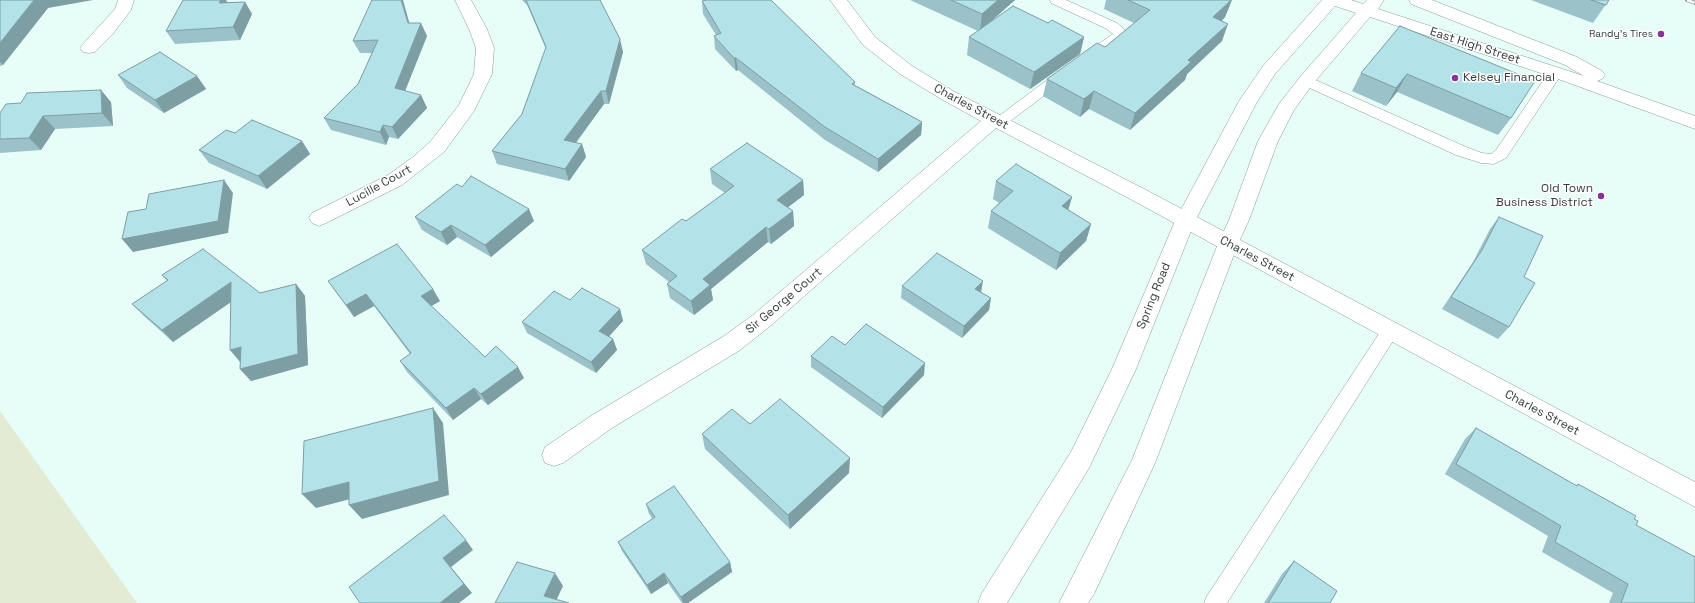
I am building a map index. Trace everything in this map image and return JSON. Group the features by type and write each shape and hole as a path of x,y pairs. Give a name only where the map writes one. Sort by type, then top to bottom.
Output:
{"street":[{"path":"89,48 106,31 123,10 126,0"},
{"name":"Lucille Court","path":"319,218 395,180 420,162 437,147 468,107 482,74 485,62 485,48 463,0"},
{"name":"Charles Street","path":"838,0 869,41 886,56 949,96 1228,244 1695,496"},
{"name":"Spring Road","path":"992,603 1080,460 1124,369 1185,221 1248,101 1269,70 1331,0"},
{"name":"East High Street","path":"1334,0 1372,5 1658,108 1695,123"},
{"path":"1417,0 1571,61 1658,108"},
{"path":"1073,603 1084,585 1143,463 1228,244 1239,220 1268,141 1286,108 1306,81 1372,5"},
{"name":"Sir George Court","path":"554,455 603,421 732,343 761,321 998,121"}],"lane":[{"path":"998,121 1120,35 1119,32 1112,26 1056,0"},
{"path":"1306,81 1461,151 1481,158 1494,159 1501,154 1556,72"},
{"path":"1215,603 1390,331"}],"green space":[{"path":"0,411 137,603 0,603"}],"building":[{"path":"0,0 34,0 0,43"},
{"path":"183,0 221,0 219,3 245,2 233,27 166,31"},
{"path":"372,0 401,0 408,23 421,23 395,88 421,95 392,127 383,125 380,132 324,118 358,84 378,40 353,41"},
{"path":"526,0 600,0 620,39 606,91 601,91 564,140 582,144 565,169 492,151 522,114 546,47"},
{"path":"771,0 855,82 852,84 922,122 878,159 825,127 736,58 734,58 714,36 721,33 702,1"},
{"path":"951,0 998,0 982,14"},
{"path":"1128,0 1231,0 1213,17 1228,24 1188,60 1191,62 1135,113 1094,91 1084,99 1047,79 1097,43 1105,47 1150,10"},
{"path":"1591,0 1609,0 1606,5"},
{"path":"1013,6 1048,23 1052,20 1084,37 1034,72 969,37"},
{"path":"1400,26 1535,81 1511,118 1407,74 1396,88 1361,73"},
{"path":"160,52 197,76 155,100 118,75"},
{"path":"101,90 102,113 43,116 29,138 0,139 0,113 6,104 21,103 27,93"},
{"path":"252,120 302,141 258,176 199,150 226,130 235,133"},
{"path":"747,143 803,180 777,200 793,211 769,229 766,227 703,279 710,285 691,301 667,284 677,276 642,250 682,219 686,221 734,186 710,169"},
{"path":"1016,164 1072,197 1062,206 1091,224 1060,253 991,211 1013,191 996,181"},
{"path":"471,176 529,209 485,245 451,225 441,232 415,217 457,184 462,187"},
{"path":"224,180 218,221 122,239 128,212 146,209 149,194"},
{"path":"1499,217 1543,236 1524,277 1535,283 1509,327 1451,297 1482,250"},
{"path":"397,244 433,289 421,296 485,357 496,346 518,367 481,394 474,388 446,408 400,361 411,353 366,294 346,305 328,281"},
{"path":"203,249 260,293 296,284 298,354 240,369 241,347 230,350 231,282 162,330 132,304 168,280 162,275"},
{"path":"937,253 983,281 975,289 991,298 964,326 902,286"},
{"path":"582,288 620,309 599,331 613,339 591,362 522,322 554,291 570,300"},
{"path":"866,324 925,363 883,407 811,356 832,336 845,345"},
{"path":"780,399 850,458 788,515 702,434 732,409 750,424"},
{"path":"433,408 439,481 349,505 349,482 302,494 304,441"},
{"path":"1476,428 1577,486 1578,484 1636,516 1634,519 1638,521 1636,525 1695,557 1695,603 1621,603 1628,584 1555,542 1561,526 1456,464"},
{"path":"674,486 730,562 681,597 664,573 647,585 618,542 655,517 646,504"},
{"path":"444,515 466,540 443,558 464,584 440,603 360,603 349,587"},
{"path":"1294,561 1337,591 1330,603 1268,603"},
{"path":"517,562 555,573 544,596 569,603 495,603"}],"railway":[{"path":"1687,0 1695,3"}],"place":[{"name":"Randy's Tires","path":"1661,34"},
{"name":"Kelsey Financial","path":"1455,78"},
{"name":"Old Town Business District","path":"1601,196"}]}
